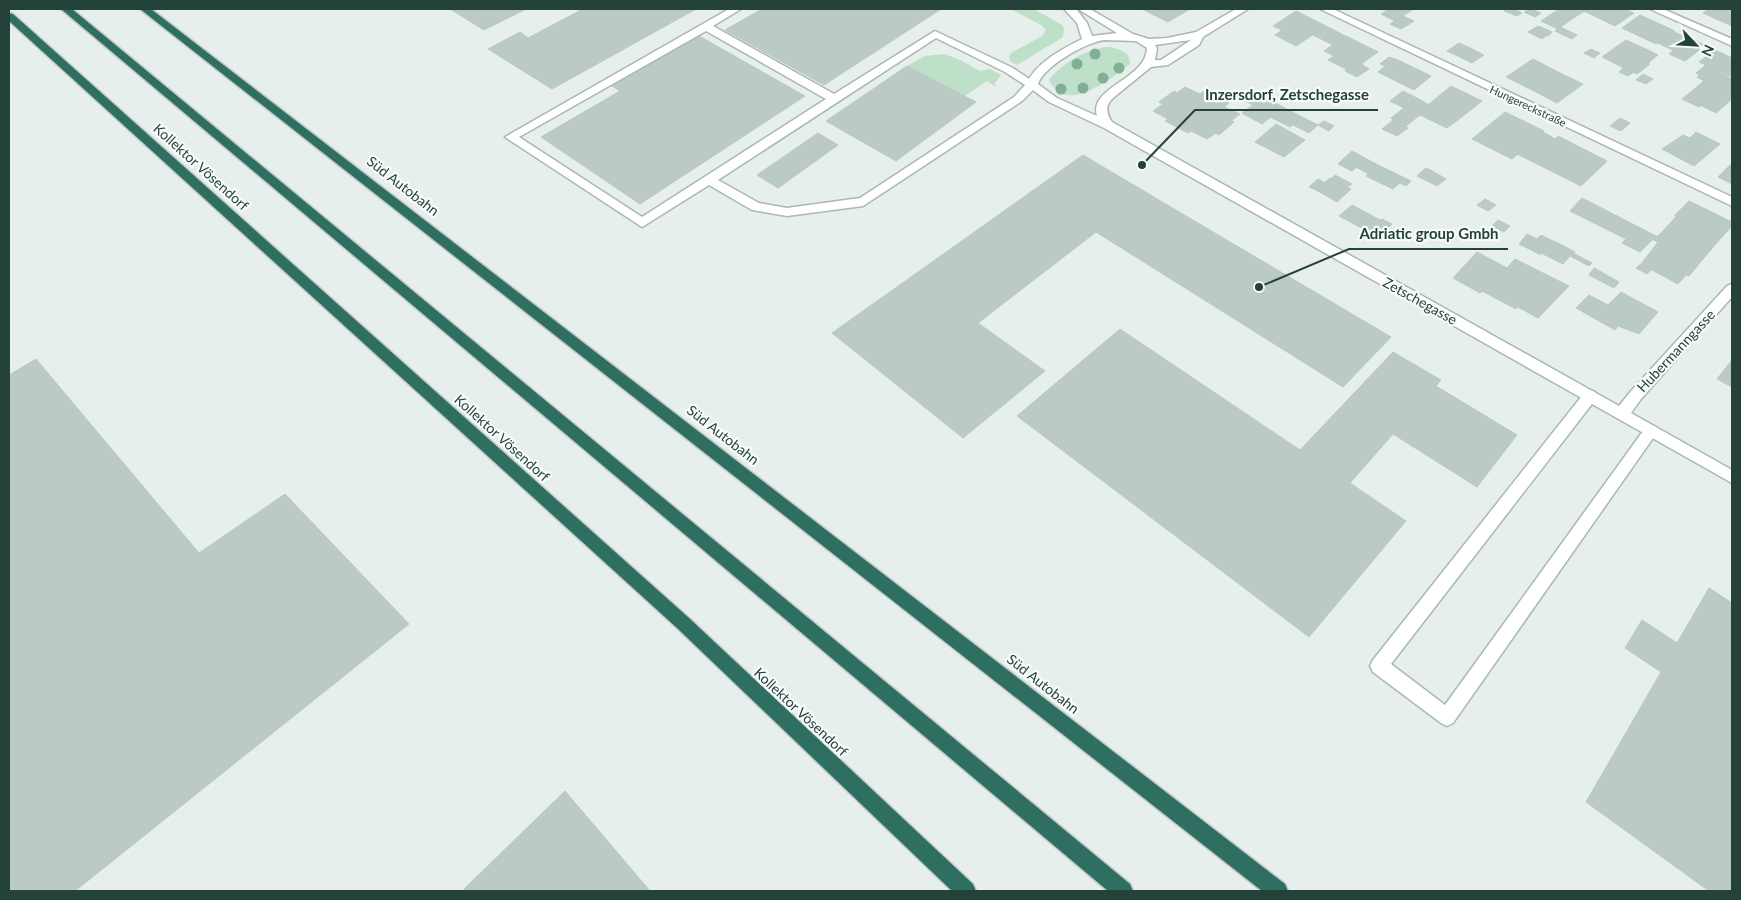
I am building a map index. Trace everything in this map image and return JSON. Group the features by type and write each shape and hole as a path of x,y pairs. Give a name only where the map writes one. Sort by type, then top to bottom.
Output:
{"highway":[{"path":"66,9 1123,891"},
{"name":"Süd Autobahn","path":"145,9 1278,891"},
{"name":"Kollektor Vösendorf","path":"9,16 683,623 966,891"}],"street":[{"path":"705,26 834,99 642,223 511,137 705,26 736,9"},
{"path":"1069,9 1082,21 1087,30 1087,40"},
{"path":"1082,9 1128,35 1145,42 1151,47 1153,52 1147,64 1104,100 1100,106 1100,112 1108,126"},
{"path":"1145,42 1167,41 1199,34 1243,9"},
{"name":"Hungereckstraße","path":"1325,9 1732,202"},
{"path":"1656,9 1732,43"},
{"name":"Zetschegasse","path":"834,99 935,34 1009,70 1053,100 1108,126 1732,477"},
{"path":"1147,64 1164,63 1195,43 1199,34"},
{"path":"709,180 756,207 787,212 863,202 1018,99 1032,85 1035,77 1041,70 1087,40 1128,35"},
{"name":"Hubermanngasse","path":"1622,414 1636,394 1732,290"},
{"path":"1590,396 1379,666 1447,717 1651,431"}],"green space":[{"path":"1011,9 1034,9 1062,25 1064,28 1063,37 1017,65 1010,61 1011,53 1042,36 1046,30 1041,25"},
{"path":"1109,47 1126,54 1129,57 1130,64 1100,85 1077,95 1066,95 1056,90 1049,80 1068,62 1084,53"},
{"path":"944,54 980,71 990,69 1001,75 995,83 996,87 987,81 965,96 907,66 925,56"}],"building":[{"path":"450,9 526,9 484,30"},
{"path":"583,9 696,9 552,89 488,49 520,32 528,38"},
{"path":"762,9 941,9 824,85 725,30"},
{"path":"1142,9 1190,9 1168,22"},
{"path":"1389,9 1412,10 1395,21 1381,14"},
{"path":"1514,9 1522,13 1517,16 1504,11"},
{"path":"1531,9 1541,13 1535,17 1524,12"},
{"path":"1560,9 1586,10 1569,21 1553,13"},
{"path":"1588,9 1624,9 1634,13 1615,26 1584,11"},
{"path":"1709,9 1732,9 1732,26 1703,13"},
{"path":"1296,11 1326,26 1296,46 1275,35 1282,30 1273,26"},
{"path":"1553,13 1569,21 1558,29 1541,21"},
{"path":"1640,15 1675,31 1656,44 1622,28"},
{"path":"1403,16 1414,21 1401,29 1390,24"},
{"path":"1326,26 1336,31 1323,40 1313,35"},
{"path":"1538,26 1552,32 1548,36 1533,29"},
{"path":"1560,27 1577,35 1572,39 1555,31"},
{"path":"1533,29 1547,35 1542,39 1528,32"},
{"path":"1336,31 1345,36 1333,45 1323,40"},
{"path":"1674,32 1705,45 1689,58 1658,43"},
{"path":"699,36 805,96 640,204 541,137 620,91 612,86"},
{"path":"1345,36 1378,52 1357,67 1324,51"},
{"path":"1626,40 1648,50 1624,68 1602,57"},
{"path":"1459,43 1470,48 1458,56 1447,51"},
{"path":"1470,48 1484,55 1472,63 1458,56"},
{"path":"1591,49 1600,53 1594,58 1584,53"},
{"path":"1648,50 1658,55 1648,63 1638,58"},
{"path":"1715,50 1732,58 1732,77 1699,62"},
{"path":"1673,51 1689,58 1685,61 1669,54"},
{"path":"1334,56 1353,65 1348,70 1328,60"},
{"path":"1389,57 1395,59 1385,66 1380,64"},
{"path":"1638,58 1650,64 1637,74 1624,67"},
{"path":"1395,59 1431,76 1414,90 1378,72"},
{"path":"1533,59 1558,72 1532,90 1506,77"},
{"path":"1361,64 1369,69 1357,77 1345,71 1353,65 1357,67"},
{"path":"1706,65 1732,79 1699,107 1682,99 1704,81 1697,77 1700,75 1696,73"},
{"path":"907,66 976,102 896,161 826,121"},
{"path":"1624,67 1634,72 1628,76 1619,72"},
{"path":"1558,72 1583,84 1557,103 1532,90"},
{"path":"1643,74 1653,79 1646,84 1636,80"},
{"path":"1732,79 1732,99 1716,113 1700,105"},
{"path":"1451,86 1482,101 1458,120 1428,105"},
{"path":"1185,87 1200,94 1206,90 1230,102 1224,107 1240,114 1219,135 1216,133 1207,139 1191,131 1188,133 1165,121 1168,119 1153,111 1163,104 1159,102 1174,91 1177,93"},
{"path":"1403,91 1417,98 1404,108 1390,101"},
{"path":"1254,92 1283,107 1262,124 1242,113 1253,105 1243,100"},
{"path":"1417,98 1431,106 1405,127 1391,118"},
{"path":"1431,106 1458,120 1447,128 1420,115"},
{"path":"1283,107 1302,117 1290,127 1270,117"},
{"path":"1505,112 1544,131 1512,159 1472,139"},
{"path":"1302,117 1318,125 1309,133 1293,125"},
{"path":"1620,118 1630,123 1621,131 1610,126"},
{"path":"1393,120 1408,128 1397,136 1382,129"},
{"path":"1324,121 1334,126 1329,131 1318,125"},
{"path":"1276,124 1305,140 1284,157 1255,142"},
{"path":"1543,132 1552,137 1527,159 1517,154"},
{"path":"1696,132 1720,144 1694,166 1662,149 1683,135 1690,138"},
{"path":"818,133 838,145 778,188 757,175"},
{"path":"1558,136 1607,161 1581,186 1527,159 1552,137 1555,139"},
{"path":"1352,151 1378,165 1369,174 1342,160"},
{"path":"1083,155 1391,337 1343,387 1096,232 978,323 1045,371 963,438 832,333"},
{"path":"1342,160 1357,167 1352,171 1338,164"},
{"path":"1378,165 1411,181 1406,186 1400,183 1393,189 1366,176"},
{"path":"1730,165 1732,166 1732,184 1718,177"},
{"path":"1426,168 1446,179 1437,186 1417,176"},
{"path":"1335,175 1352,184 1347,187 1331,179"},
{"path":"1330,178 1351,189 1337,202 1316,190"},
{"path":"1318,179 1325,183 1316,190 1309,187"},
{"path":"1582,198 1656,236 1640,252 1622,243 1626,239 1570,211"},
{"path":"1485,199 1496,205 1488,211 1477,205"},
{"path":"1689,201 1732,222 1732,226 1721,238 1674,216"},
{"path":"1352,205 1380,220 1382,219 1392,224 1380,236 1371,233 1339,216"},
{"path":"1677,216 1721,238 1703,259 1658,236"},
{"path":"1498,220 1510,226 1504,232 1492,226"},
{"path":"1527,234 1547,244 1539,252 1541,255 1519,244"},
{"path":"1541,235 1553,241 1550,245 1537,239"},
{"path":"1656,236 1703,259 1689,276 1648,255 1658,242 1652,239"},
{"path":"1554,241 1575,252 1570,256 1550,245"},
{"path":"1547,244 1570,256 1563,264 1539,252"},
{"path":"1477,252 1537,284 1516,309 1482,291 1480,293 1453,278"},
{"path":"1573,253 1592,263 1589,266 1570,256"},
{"path":"1648,255 1686,275 1678,284 1641,264"},
{"path":"1515,259 1569,286 1538,318 1518,307 1537,284 1507,268"},
{"path":"1641,264 1652,269 1647,274 1636,268"},
{"path":"1594,268 1619,282 1614,288 1589,275"},
{"path":"1621,292 1658,312 1639,334 1618,326 1615,330 1576,308 1589,295 1608,305"},
{"path":"1120,329 1300,450 1393,352 1441,380 1436,386 1517,435 1477,487 1393,434 1350,483 1406,521 1309,637 1017,416"},
{"path":"36,359 199,553 285,494 409,624 75,891 9,891 9,375"},
{"path":"1732,360 1732,387 1717,379"},
{"path":"1709,588 1732,603 1732,891 1709,891 1586,802 1661,672 1625,648 1642,620 1677,643"},
{"path":"565,791 650,891 466,891 464,889"}],"place":[{"name":"Inzersdorf, Zetschegasse","path":"1142,165"},
{"name":"Adriatic group Gmbh","path":"1259,287"}]}
